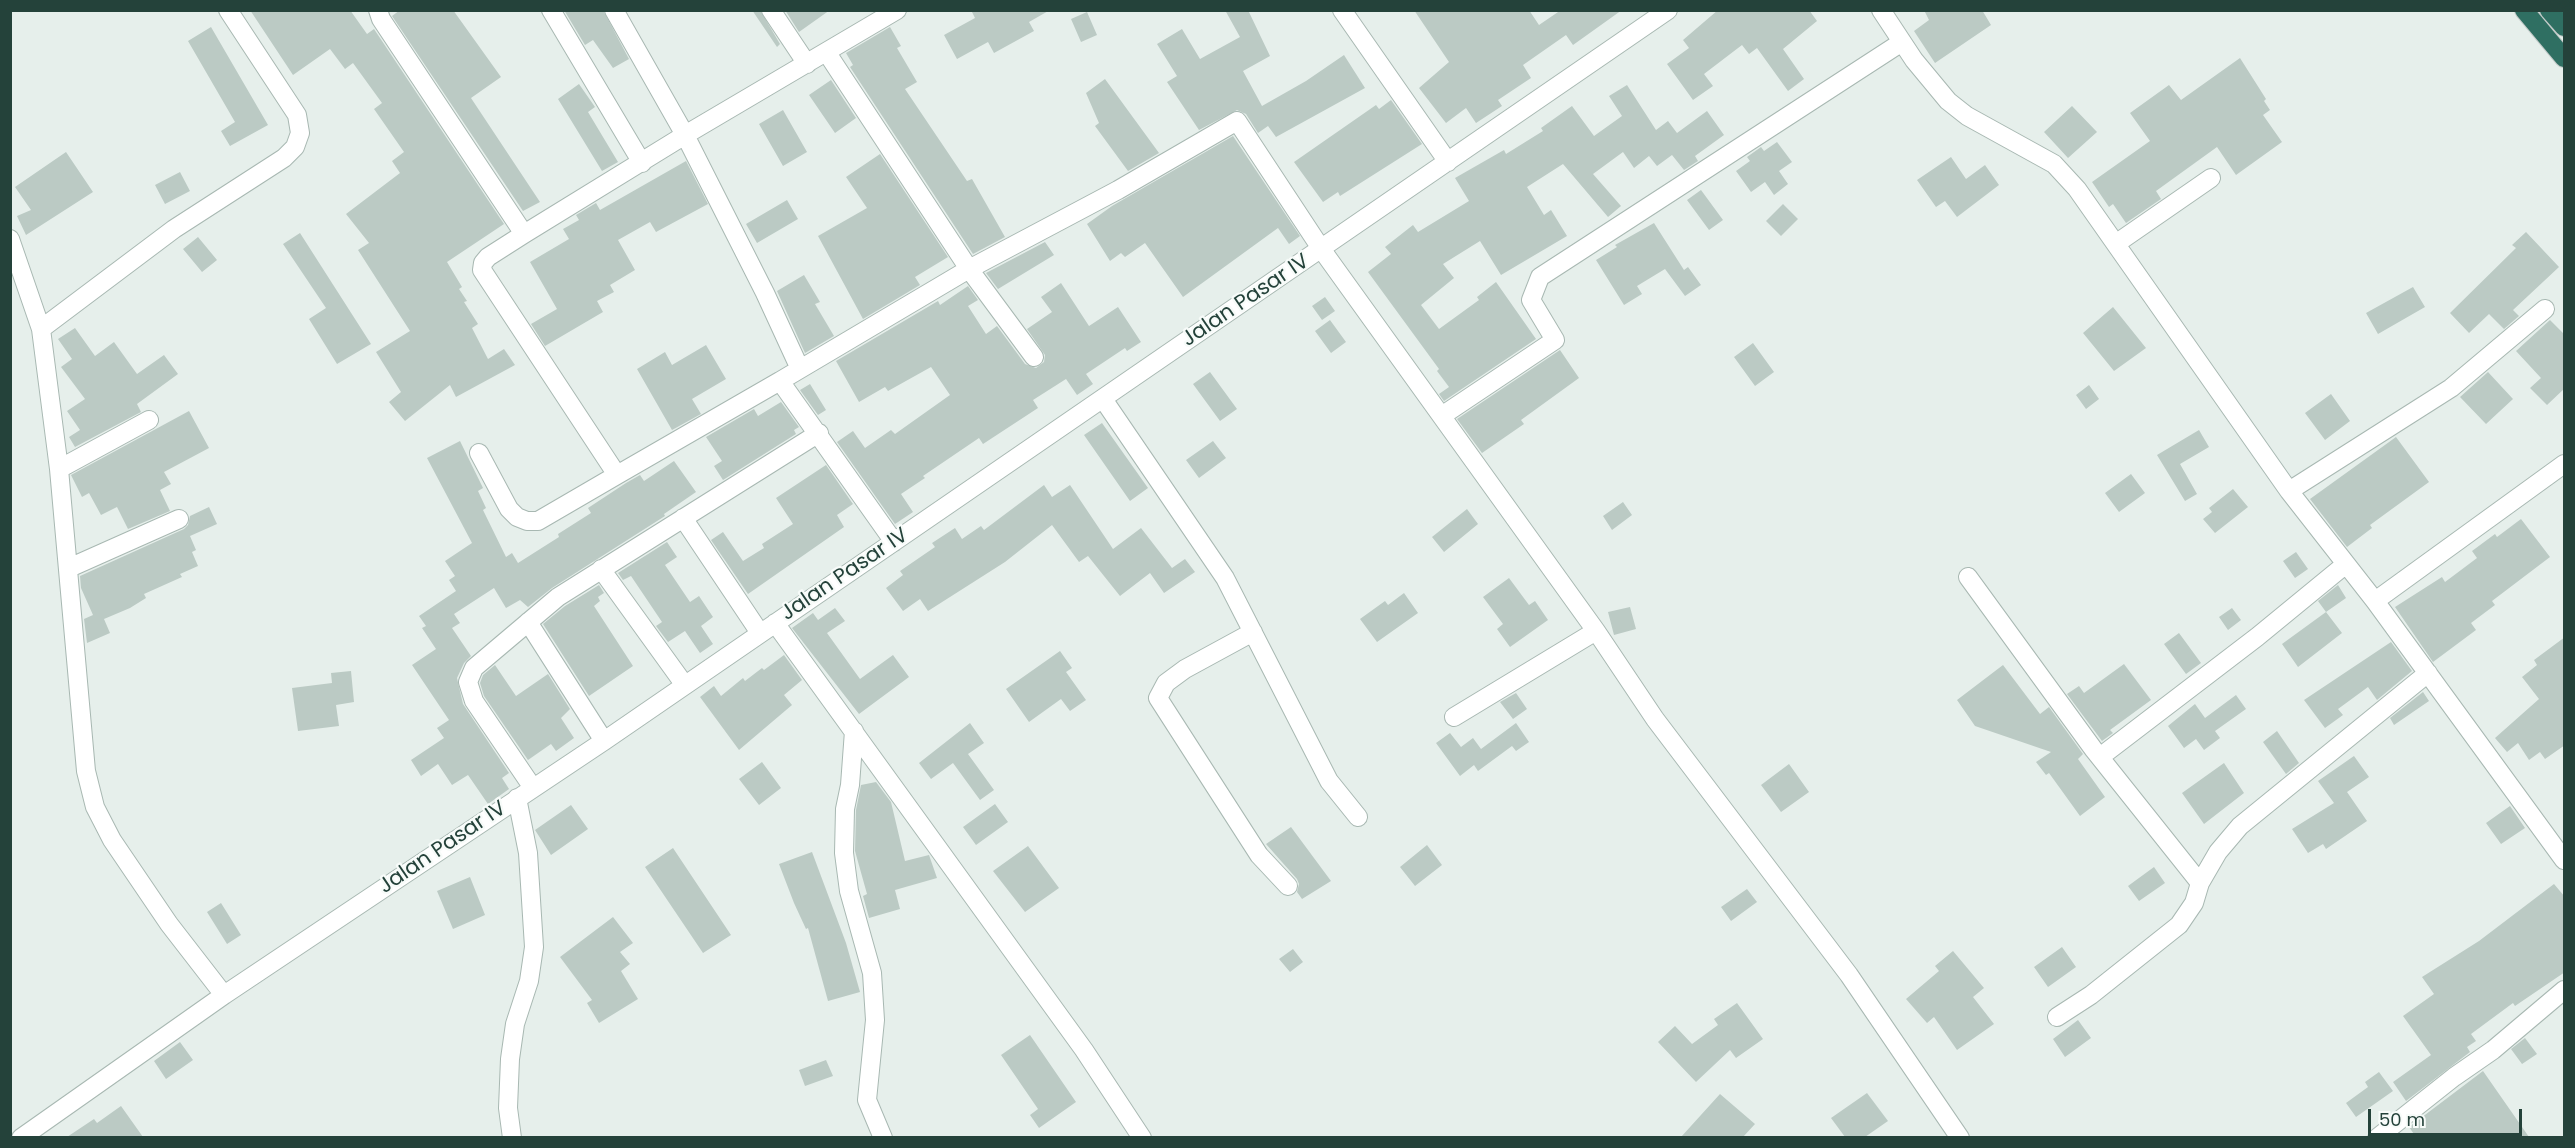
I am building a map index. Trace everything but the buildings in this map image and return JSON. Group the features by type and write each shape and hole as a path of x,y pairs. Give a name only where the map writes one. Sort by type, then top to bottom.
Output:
{"highway":[{"path":"2524,10 2565,58"},
{"path":"2549,10 2565,27"}],"street":[{"path":"41,329 174,229 284,158 295,147 300,134 297,115 228,10"},
{"path":"378,10 381,19 524,234"},
{"path":"551,10 642,163"},
{"path":"614,10 685,135 765,293 800,369"},
{"path":"771,10 807,64"},
{"path":"616,475 482,270 483,263 488,257 524,234 685,135 897,10"},
{"path":"1342,10 1448,162"},
{"name":"Jalan Pasar IV","path":"21,1137 224,995 604,741 684,684 1322,250 1668,10"},
{"path":"1881,10 1932,84 1967,116 2054,164 2077,189 2289,491 2428,672 2565,860"},
{"path":"1443,415 1555,340 1531,300 1539,277 1902,42"},
{"path":"827,53 969,269 1034,357"},
{"path":"479,453 509,508 517,517 527,521 538,521 969,269 1118,190 1237,121 1322,250 1443,415 1596,631 1655,719 1849,975 1960,1137"},
{"path":"2117,243 2211,178"},
{"path":"10,239 41,329 59,469 86,771 95,807 112,840 169,924 224,995"},
{"path":"2289,491 2451,388 2545,309"},
{"path":"780,381 894,542"},
{"path":"1102,399 1225,578 1329,781 1358,817"},
{"path":"59,469 149,420"},
{"path":"533,788 474,701 468,682 474,668 558,597 819,433"},
{"path":"2375,602 2565,464"},
{"path":"683,518 759,633"},
{"path":"69,568 179,519"},
{"path":"2100,757 2257,637 2346,564"},
{"path":"601,569 684,684"},
{"path":"1968,578 2100,757 2200,883"},
{"path":"528,622 604,741"},
{"path":"775,622 1084,1050 1142,1137"},
{"path":"1454,717 1596,631"},
{"path":"1253,632 1185,669 1166,683 1158,698 1259,855 1288,886"},
{"path":"2057,1017 2091,995 2179,925 2194,903 2200,883 2218,852 2240,826 2428,672"},
{"path":"854,731 850,785 845,809 844,853 849,891 872,972 875,1020 867,1100 883,1137"},
{"path":"512,1137 508,1108 510,1059 515,1024 530,981 534,947 528,854 517,798"},
{"path":"2377,1137 2493,1050 2565,990"}]}
